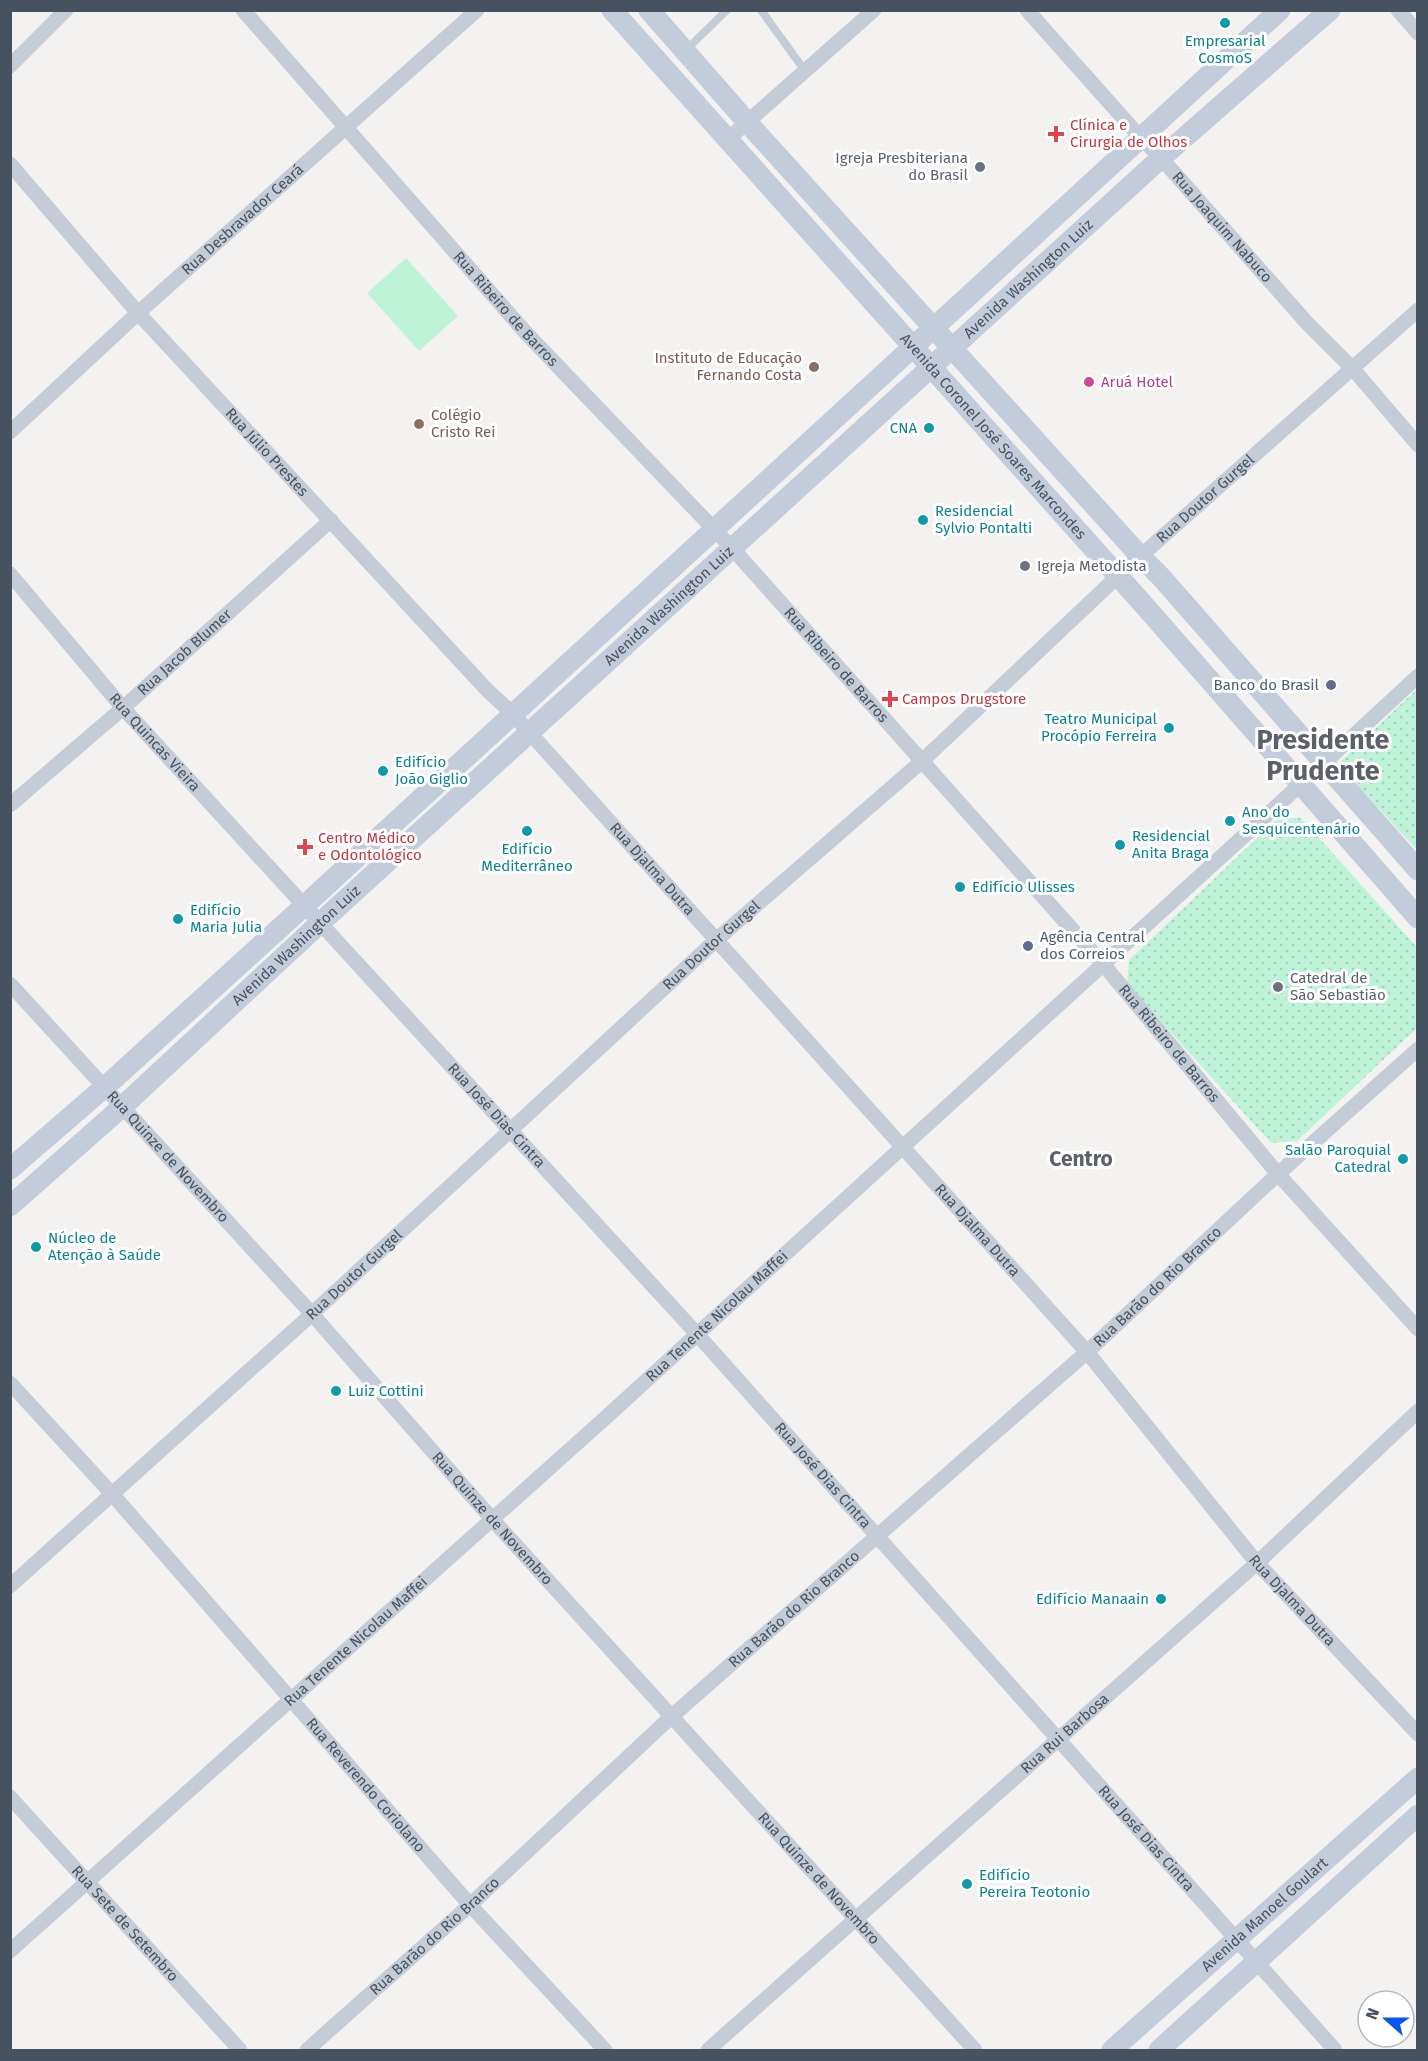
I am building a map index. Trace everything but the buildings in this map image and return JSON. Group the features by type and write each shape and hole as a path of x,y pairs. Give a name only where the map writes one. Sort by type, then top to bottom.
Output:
{"main road":[{"name":"Avenida Coronel José Soares Marcondes","path":"612,10 1302,783 1345,836 1418,918"},
{"name":"Avenida Coronel José Soares Marcondes","path":"649,10 747,122 1161,577 1418,870"},
{"name":"Avenida Washington Luiz","path":"10,1169 106,1086 304,906 512,713 1063,212 1140,137 1280,10"},
{"name":"Avenida Washington Luiz","path":"10,1206 122,1107 320,923 1161,158 1330,10"},
{"name":"Avenida Manoel Goulart","path":"1112,2050 1418,1778"},
{"name":"Avenida Manoel Goulart","path":"1159,2050 1418,1815"}],"street":[{"path":"10,66 66,10"},
{"name":"Rua Ribeiro de Barros","path":"243,10 526,333 732,548 1103,964 1278,1174 1418,1329"},
{"name":"Rua Desbravador Ceará","path":"10,432 138,313 477,10"},
{"path":"727,140 874,10"},
{"name":"Rua Joaquim Nabuco","path":"1027,10 1307,323 1353,369 1418,445"},
{"path":"1398,10 1418,33"},
{"name":"Rua Júlio Prestes","path":"10,164 138,313 488,691 530,733"},
{"name":"Rua Doutor Gurgel","path":"10,1586 312,1314 715,941 921,762 1117,577 1418,310"},
{"name":"Rua Jacob Blumer","path":"10,805 123,708 331,520"},
{"name":"Rua Quincas Vieira","path":"10,574 123,708 304,906"},
{"name":"Rua Tenente Nicolau Maffei","path":"10,1951 904,1147 1418,676"},
{"name":"Rua Djalma Dutra","path":"530,733 1087,1352 1257,1563 1418,1734"},
{"name":"Rua José Dias Cintra","path":"304,906 697,1334 1335,2050"},
{"name":"Rua Quinze de Novembro","path":"10,984 106,1086 122,1107 312,1314 492,1519 975,2050"},
{"name":"Rua Barão do Rio Branco","path":"307,2050 470,1905 672,1716 1087,1352 1278,1174 1418,1049"},
{"name":"Rua Reverendo Coriolano","path":"10,1383 113,1495 470,1905 605,2050"},
{"name":"Rua Rui Barbosa","path":"708,2050 1257,1563 1418,1411"},
{"name":"Rua Sete de Setembro","path":"10,1797 240,2050"}],"lane":[{"path":"684,51 727,10"},
{"path":"761,10 805,71"}],"green space":[{"path":"406,258 458,316 419,351 367,293"},
{"path":"1417,689 1417,850 1338,764"},
{"path":"1278,818 1301,818 1417,947 1417,1028 1297,1141 1271,1143 1127,984 1129,960"}],"place":[{"name":"Empresarial CosmoS","path":"1225,23"},
{"name":"Clínica e Cirurgia de Olhos","path":"1056,134"},
{"name":"Igreja Presbiteriana do Brasil","path":"980,167"},
{"name":"Instituto de Educação Fernando Costa","path":"814,367"},
{"name":"Aruá Hotel","path":"1089,382"},
{"name":"Colégio Cristo Rei","path":"419,424"},
{"name":"CNA","path":"929,428"},
{"name":"Residencial Sylvio Pontalti","path":"923,520"},
{"name":"Igreja Metodista","path":"1025,566"},
{"name":"Banco do Brasil","path":"1331,685"},
{"name":"Campos Drugstore","path":"890,699"},
{"name":"Teatro Municipal Procópio Ferreira","path":"1169,728"},
{"name":"Edifício João Giglio","path":"383,771"},
{"name":"Ano do Sesquicentenário","path":"1230,821"},
{"name":"Edifício Mediterrâneo","path":"527,831"},
{"name":"Residencial Anita Braga","path":"1120,845"},
{"name":"Centro Médico e Odontológico","path":"305,847"},
{"name":"Edifício Ulisses","path":"960,887"},
{"name":"Edifício Maria Julia","path":"178,919"},
{"name":"Agência Central dos Correios","path":"1028,946"},
{"name":"Catedral de São Sebastião","path":"1278,987"},
{"name":"Salão Paroquial Catedral","path":"1403,1159"},
{"name":"Núcleo de Atenção à Saúde","path":"36,1247"},
{"name":"Luiz Cottini","path":"336,1391"},
{"name":"Edifício Manaain","path":"1161,1599"},
{"name":"Edifício Pereira Teotonio","path":"967,1884"}],"district":[{"name":"Presidente Prudente","path":"1323,756"},
{"name":"Centro","path":"1081,1159"}]}
